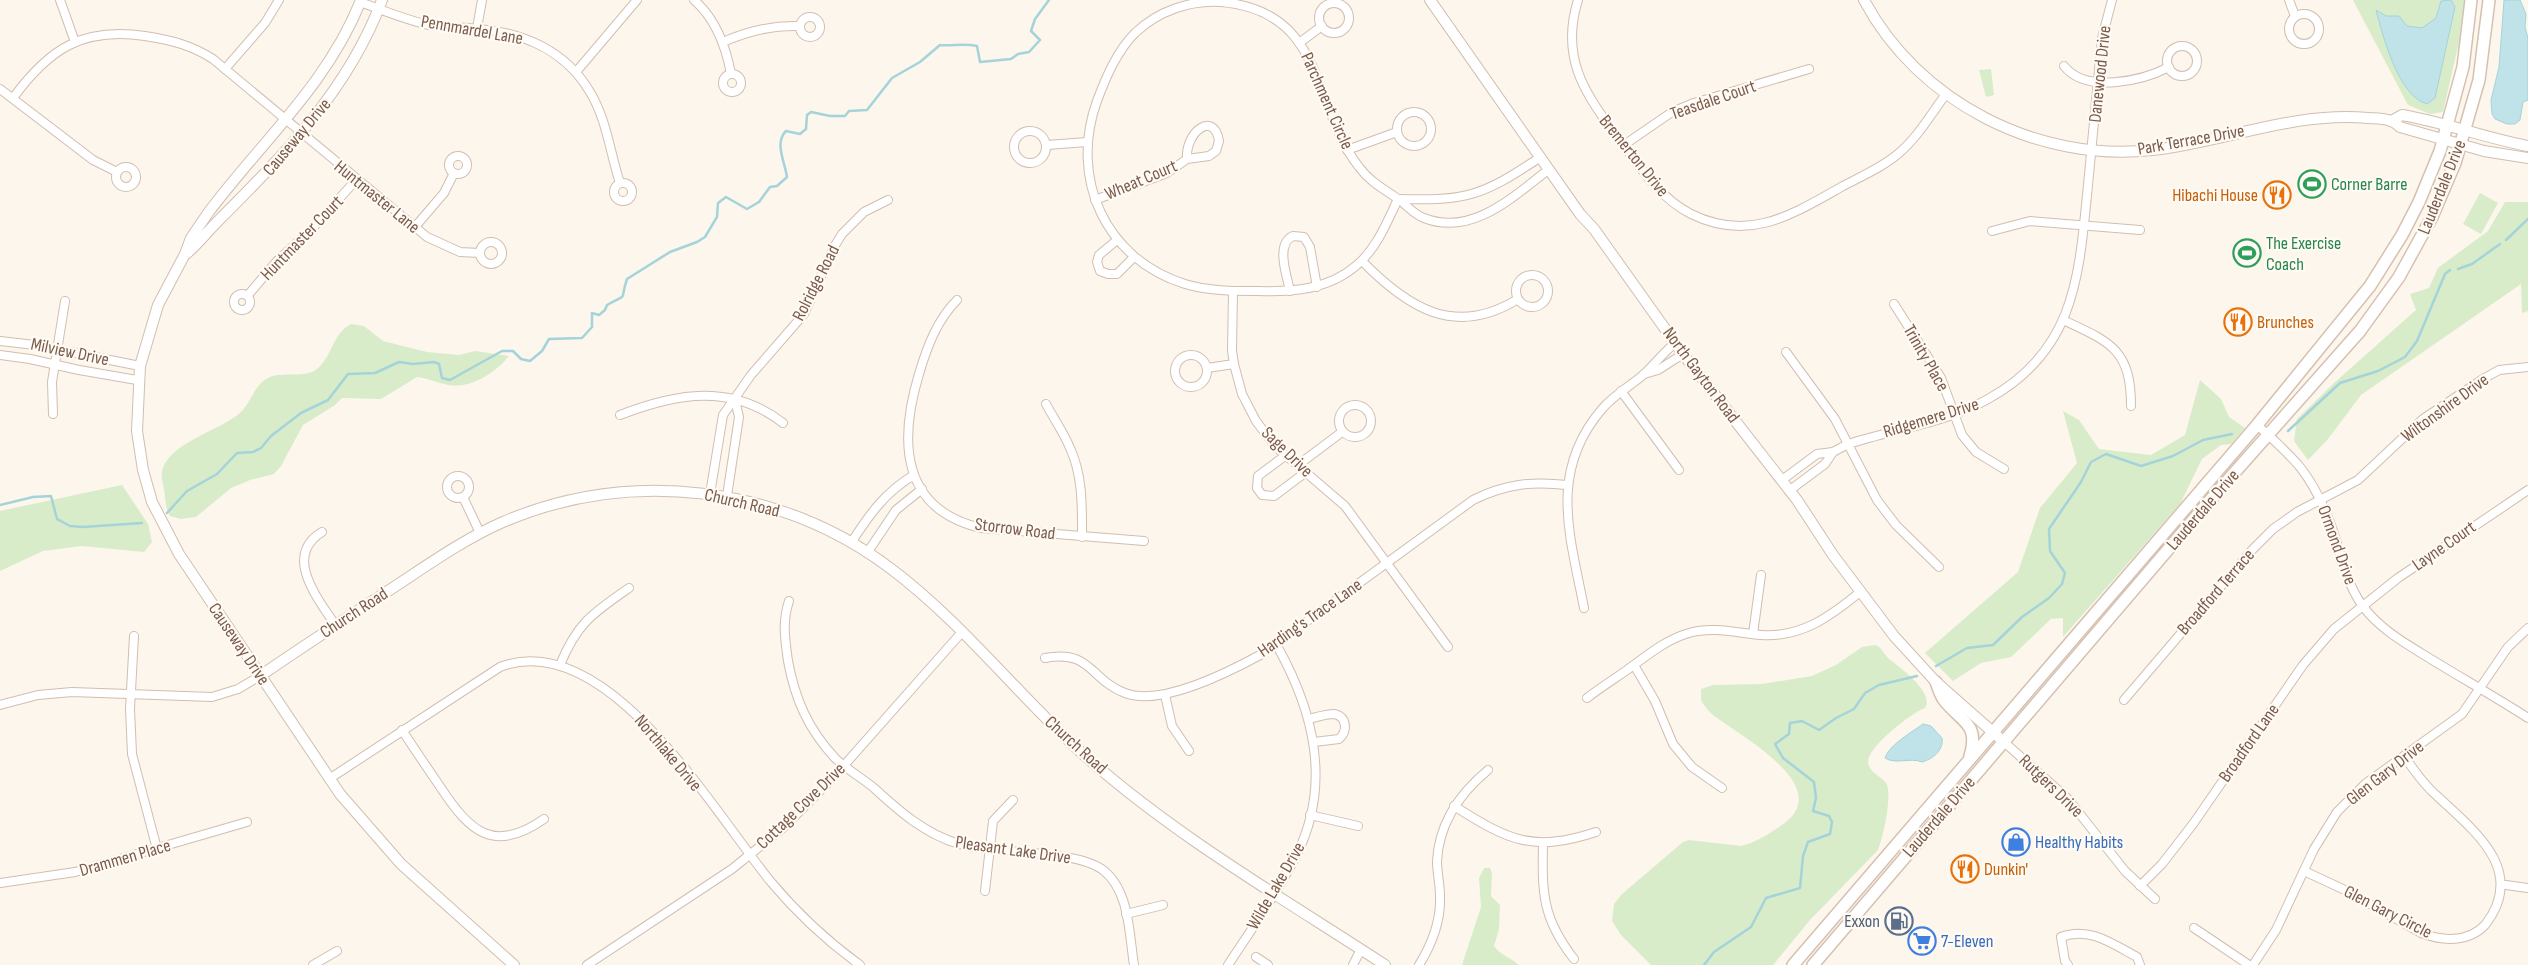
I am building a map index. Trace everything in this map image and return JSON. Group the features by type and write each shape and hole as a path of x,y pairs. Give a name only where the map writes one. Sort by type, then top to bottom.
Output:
{"main road":[{"name":"Lauderdale Drive","path":"1793,965 2257,425 2335,331 2383,267 2419,202 2444,139 2463,67 2471,0"},
{"name":"Lauderdale Drive","path":"1812,965 2212,498 2360,330 2399,277 2432,217 2450,176 2461,144 2479,80 2489,0"},
{"path":"1936,682 1943,700 1960,714 1973,735 1973,745 1969,760"}],"street":[{"path":"60,0 75,42"},
{"path":"225,70 265,23 279,0"},
{"path":"477,28 482,0"},
{"path":"576,72 637,0"},
{"path":"694,0 710,20 723,42 731,74"},
{"name":"North Gayton Road","path":"1430,0 1539,158 1604,243 1683,354 1790,490 1860,592 1894,636 1936,682 2004,742"},
{"name":"Bremerton Drive","path":"1578,0 1572,36 1575,65 1580,80 1595,107 1656,187 1675,204 1690,213 1715,223 1732,226 1757,225 1791,214 1883,165 1909,144 1946,94"},
{"name":"Park Terrace Drive","path":"1864,0 1890,39 1908,60 1946,94 1991,122 2020,134 2057,145 2092,150 2152,150 2315,118 2349,116 2393,120 2402,114 2528,146"},
{"name":"Danewood Drive","path":"2092,150 2102,38 2112,0"},
{"path":"2288,0 2295,16"},
{"name":"Pennmardel Lane","path":"360,1 381,4 429,25 477,28 511,34 536,42 563,59 576,72 591,93 600,111 620,183"},
{"name":"Causeway Drive","path":"360,1 353,20 328,66 214,205 191,238 185,254 158,305 137,380 136,420 139,450 152,502 179,554 329,778 366,826 401,864 514,965"},
{"name":"Parchment Circle","path":"1398,199 1380,236 1362,261 1342,276 1317,286 1290,291 1233,291 1184,284 1162,275 1134,257 1117,240 1095,200 1088,169 1087,142 1090,122 1115,61 1130,38 1162,14 1188,4 1208,1 1231,2 1264,14 1278,22 1299,43 1313,66 1348,150 1369,179 1398,199 1405,207 1424,218 1439,222 1467,220 1495,209 1548,170"},
{"name":"Causeway Drive","path":"185,254 261,180 301,133 344,78 365,42 381,4"},
{"path":"1327,4 1340,4 1346,9 1349,21 1345,28 1333,33 1322,26 1320,14 1327,4"},
{"path":"2309,14 2317,20 2320,30 2312,42 2302,44 2293,40 2289,25 2295,16 2309,14"},
{"path":"723,42 754,30 784,25 799,26"},
{"path":"1299,43 1322,26"},
{"name":"Huntmaster Lane","path":"12,98 42,63 64,47 75,42 96,36 121,33 172,40 201,51 414,228 446,248 460,252 480,253"},
{"path":"2064,66 2077,78 2098,81 2135,81 2154,75 2169,67"},
{"name":"Teasdale Court","path":"1624,145 1672,112 1694,103 1809,69"},
{"path":"0,89 93,160 117,172"},
{"path":"1410,112 1423,115 1431,126 1428,139 1417,146 1404,143 1397,132 1399,120 1410,112"},
{"name":"Park Terrace Drive","path":"2393,120 2400,127 2484,151 2528,158"},
{"name":"Wheat Court","path":"1095,200 1167,173 1187,160 1202,159 1216,151 1219,141 1215,131 1209,127 1203,127 1195,132 1188,145 1187,160"},
{"path":"1028,131 1040,134 1047,145 1044,157 1033,164 1020,160 1014,150 1017,137 1028,131"},
{"path":"1348,150 1397,132"},
{"path":"1047,145 1087,142"},
{"name":"Ridgemere Drive","path":"1782,480 1817,454 1833,452 1848,444 1954,414 1990,398 2020,377 2048,346 2063,320 2078,279 2092,150"},
{"path":"1398,199 1438,200 1474,195 1504,182 1539,158"},
{"path":"414,228 444,192 454,173"},
{"name":"Huntmaster Court","path":"248,295 277,261 311,230 356,180"},
{"name":"Rolridge Road","path":"710,494 723,415 751,375 804,314 834,247 842,234 864,212 888,200"},
{"path":"1992,231 2030,221 2140,230"},
{"path":"1290,291 1283,247 1286,240 1293,236 1300,235 1309,243 1317,286"},
{"path":"1117,240 1099,255 1096,262 1100,270 1108,274 1117,274 1134,257"},
{"path":"1362,261 1394,292 1432,312 1455,316 1474,315 1496,311 1518,299"},
{"path":"1526,276 1539,276 1546,282 1548,295 1539,305 1530,306 1518,299 1517,286 1526,276"},
{"name":"Sage Drive","path":"1233,291 1232,351 1234,364 1242,394 1256,421 1275,446 1345,506 1448,647"},
{"name":"Storrow Road","path":"957,300 939,322 915,388 906,436 908,456 914,475 922,489 946,513 973,526 1144,541"},
{"path":"53,414 52,382 65,301"},
{"name":"Trinity Place","path":"1894,304 1940,378 1960,431 1968,443 2004,469"},
{"path":"2063,320 2098,337 2114,349 2124,363 2130,378 2131,406"},
{"name":"Milview Drive","path":"0,340 140,366"},
{"path":"1584,608 1568,523 1567,485 1574,455 1584,432 1602,409 1621,391 1644,374 1658,357 1675,343"},
{"path":"1786,352 1835,419 1866,482 1882,507 1939,567"},
{"path":"1644,374 1658,370 1683,354"},
{"name":"Milview Drive","path":"0,355 137,380"},
{"path":"1188,355 1200,358 1207,368 1204,380 1194,387 1181,384 1174,374 1177,362 1188,355"},
{"path":"1207,368 1234,364"},
{"name":"Wiltonshire Drive","path":"2321,500 2358,480 2424,419 2483,379 2499,370 2528,366"},
{"path":"1621,391 1679,470"},
{"path":"620,415 646,405 682,396 713,395 759,406 783,423"},
{"path":"727,496 739,417 735,400"},
{"path":"1046,404 1071,449 1077,468 1082,505 1082,536"},
{"path":"1357,405 1368,411 1372,423 1366,434 1354,438 1342,432 1338,420 1344,409 1357,405"},
{"name":"Ormond Drive","path":"2257,425 2305,471 2330,521 2346,576 2362,605 2391,634 2528,718"},
{"path":"1298,465 1342,432"},
{"name":"Ridgemere Drive","path":"1790,490 1825,464 1833,452"},
{"path":"1286,455 1258,476 1257,488 1262,495 1274,496 1306,472"},
{"path":"852,543 878,503 896,486 914,475"},
{"name":"Harding's Trace Lane","path":"1045,658 1066,655 1078,658 1116,689 1133,696 1165,695 1239,666 1276,644 1473,500 1492,491 1522,483 1567,485"},
{"path":"867,553 896,510 922,489"},
{"name":"Church Road","path":"0,705 48,694 212,697 238,689 480,533 523,514 585,497 642,490 727,496 804,519 852,543 867,553 899,576 962,632 1057,730 1109,776 1171,824 1385,965"},
{"name":"Layne Court","path":"2362,605 2458,536 2528,490"},
{"path":"463,497 480,533"},
{"name":"Broadford Terrace","path":"2124,700 2252,550 2273,529 2297,512 2321,500"},
{"path":"322,532 308,548 304,570 310,586 336,626"},
{"path":"1754,634 1761,574"},
{"path":"560,665 571,641 585,621 629,588"},
{"path":"1587,698 1662,644 1689,633 1714,630 1772,635 1802,629 1826,618 1860,592"},
{"name":"Pleasant Lake Drive","path":"789,601 783,626 797,700 816,735 844,765 916,824 957,844 989,850 1079,859 1090,863 1104,872 1115,883 1122,898 1134,965"},
{"name":"Broadford Lane","path":"2140,886 2162,864 2193,824 2312,653 2334,629 2362,605"},
{"name":"Glen Gary Drive","path":"2253,965 2276,930 2323,834 2338,812 2365,784 2454,721 2480,689 2508,647 2528,628"},
{"name":"Cottage Cove Drive","path":"587,965 750,855 801,811 962,632"},
{"path":"134,636 130,695 132,754 157,848"},
{"name":"Wilde Lake Drive","path":"1228,965 1296,858 1310,815 1315,777 1314,742 1309,719 1295,680 1276,644"},
{"name":"Northlake Drive","path":"329,778 500,667 521,660 535,660 560,665 598,685 640,718 672,753 776,888 809,923 860,965"},
{"path":"1634,664 1655,701 1673,744 1692,767 1722,788"},
{"path":"1165,695 1172,726 1189,751"},
{"path":"1309,719 1334,714 1341,718 1345,724 1344,733 1339,739 1314,742"},
{"path":"402,730 459,815 475,829 486,834 509,836 531,828 544,819"},
{"name":"Rutgers Drive","path":"2004,742 2068,799 2125,871 2155,899"},
{"name":"Glen Gary Circle","path":"2304,871 2347,891 2421,933 2444,939 2461,938 2483,928 2499,907 2506,885 2502,861 2492,844 2431,790 2404,756"},
{"path":"1419,965 1436,930 1440,908 1437,863 1445,824 1454,806 1465,792 1488,770"},
{"path":"985,891 993,821 1013,800"},
{"path":"1454,806 1502,834 1520,840 1543,843 1576,838 1596,832"},
{"path":"1310,815 1358,826"},
{"name":"Drammen Place","path":"0,883 74,872 247,822"},
{"path":"1543,843 1543,888 1547,910 1557,935 1574,959"},
{"path":"2506,885 2528,888"},
{"path":"1126,914 1162,905"},
{"path":"2194,928 2249,965"},
{"path":"2068,965 2062,953 2061,937 2086,933 2095,935 2137,957 2140,965"},
{"path":"1354,965 1361,950"},
{"path":"313,965 338,951"},
{"path":"1256,957 1268,965"}],"green space":[{"path":"2353,0 2464,0 2464,20 2443,112 2430,114 2408,105"},
{"path":"1991,69 1994,95 1986,97 1979,70"},
{"path":"2480,193 2498,203 2481,234 2463,224"},
{"path":"2505,202 2528,202 2528,311 2522,313 2521,284 2361,395 2328,439 2308,460 2294,441 2297,419 2416,310 2410,294 2429,288 2438,268 2488,231"},
{"path":"351,324 364,326 383,341 427,352 459,355 475,351 509,356 490,374 465,385 448,385 417,377 381,399 342,398 335,405 303,425 281,466 274,474 250,480 231,488 196,517 181,519 170,516 166,507 162,476 163,468 168,459 186,444 240,413 263,381 273,376 303,374 314,371 325,360 340,334"},
{"path":"2200,380 2221,399 2229,417 2245,428 2231,444 2221,445 2202,459 2180,504 2063,637 2063,618 2051,619 2011,657 1981,663 1953,681 1925,653 2018,572 2040,508 2077,463 2063,411 2079,420 2099,449 2151,455 2185,435"},
{"path":"122,485 148,524 152,542 144,552 82,546 43,551 0,571 0,511"},
{"path":"1875,645 1914,680 1921,688 1927,702 1925,708 1918,711 1881,740 1869,757 1869,766 1886,783 1888,789 1886,816 1878,850 1810,920 1773,965 1651,965 1621,935 1612,921 1614,904 1621,895 1683,842 1689,840 1741,846 1772,832 1782,825 1796,810 1798,794 1791,779 1778,763 1706,708 1701,700 1701,689 1713,685 1762,684 1812,676 1836,665 1862,647"},
{"path":"1484,868 1490,868 1492,873 1491,896 1500,905 1499,929 1494,946 1499,952 1519,965 1462,965 1481,907 1479,878"}],"water":[{"path":"2451,0 2455,7 2435,98 2427,104 2417,99 2400,78 2393,64 2376,10 2386,16 2399,16 2407,26 2422,28 2436,18 2441,1"},
{"path":"2504,0 2520,0 2526,14 2528,100 2523,102 2520,120 2515,124 2507,124 2495,119 2492,114 2491,100 2499,67"},
{"path":"1923,724 1931,726 1942,738 1941,746 1934,756 1922,762 1913,760 1894,761 1885,758 1891,748"}],"waterway":[{"path":"167,513 187,491 217,474 237,453 253,452 261,448 271,436 301,413 328,400 348,374 375,373 399,362 413,364 434,362 439,364 442,378 450,380 502,351 513,351 521,359 530,361 542,351 549,339 582,338 592,327 592,313 599,315 605,310 607,305 623,296 627,279 670,252 705,237 717,217 718,203 726,197 747,209 759,202 770,187 777,186 787,177 781,153 781,141 786,131 800,134 806,129 807,115 811,112 830,116 845,116 849,111 867,110 892,78 920,62 940,45 977,46 980,62 1011,59 1018,54 1029,52 1040,40 1031,31 1035,19 1049,0"},
{"path":"2506,240 2528,219"},
{"path":"2458,269 2472,264 2500,244"},
{"path":"2288,431 2340,383 2378,371 2405,357 2417,341 2445,274 2450,270"},
{"path":"1936,666 1967,648 1993,645 2022,617 2049,598 2062,584 2065,573 2050,551 2049,529 2081,482 2091,462 2106,454 2141,466 2173,456 2203,440 2232,434"},
{"path":"0,505 33,497 51,496 57,519 70,526 83,527 142,523"},
{"path":"1704,965 1714,952 1751,927 1766,898 1800,888 1803,856 1808,842 1830,834 1832,822 1829,816 1813,811 1816,798 1814,782 1783,758 1775,744 1789,734 1790,723 1802,721 1819,730 1836,718 1854,709 1865,693 1879,685 1917,676"}],"place":[{"name":"Corner Barre","path":"2312,184"},
{"name":"Hibachi House","path":"2277,195"},
{"name":"The Exercise Coach","path":"2247,253"},
{"name":"Brunches","path":"2238,322"},
{"name":"Healthy Habits","path":"2016,842"},
{"name":"Dunkin'","path":"1965,869"},
{"name":"Exxon","path":"1899,921"},
{"name":"7-Eleven","path":"1922,941"}]}
